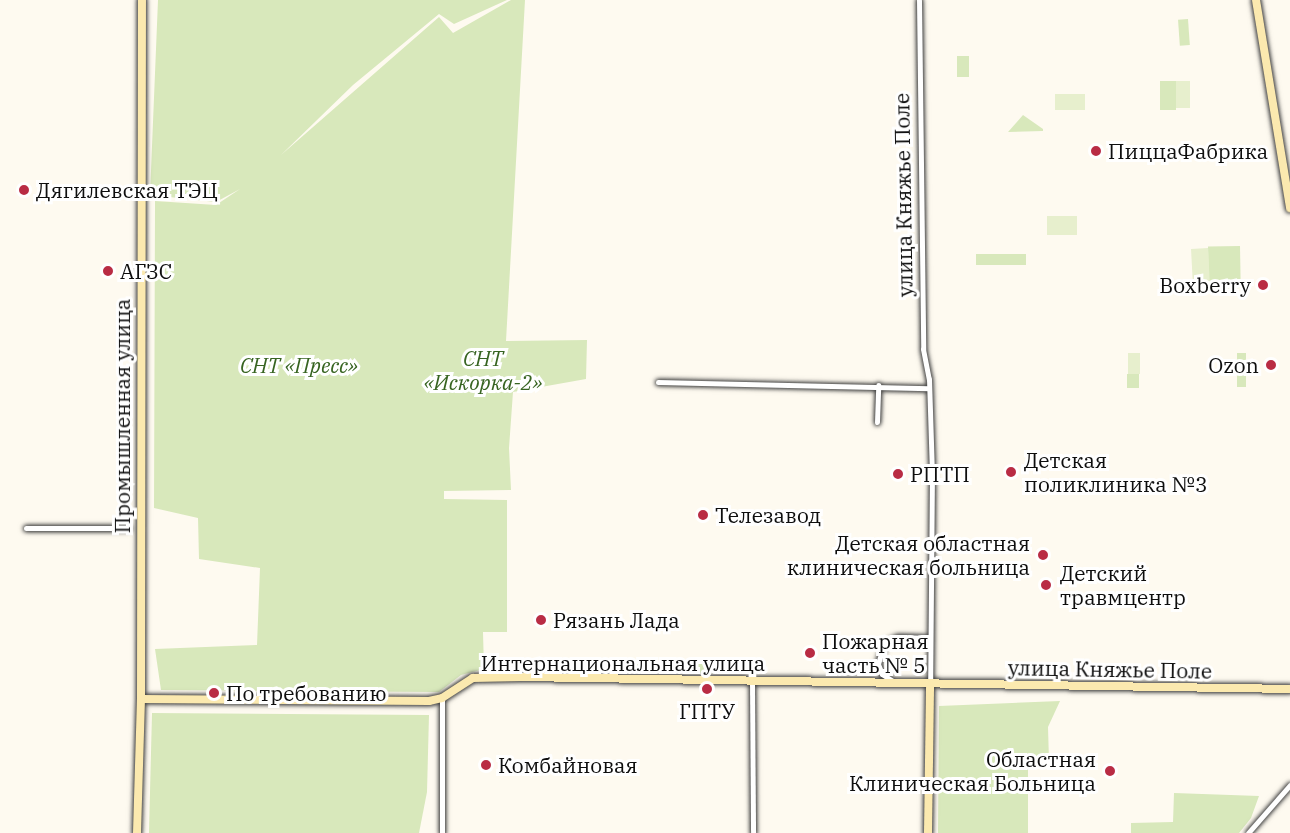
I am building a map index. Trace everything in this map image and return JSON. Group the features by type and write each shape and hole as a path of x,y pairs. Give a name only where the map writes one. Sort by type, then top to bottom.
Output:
{"street":[{"name":"Промышленная улица","path":"137,833 141,699 142,0"},
{"name":"улица Княжье Поле","path":"919,0 923,349 929,388"},
{"path":"1256,0 1290,208"},
{"path":"658,382 878,385 929,388 928,833"},
{"path":"877,422 878,385"},
{"path":"26,528 128,528"},
{"path":"869,682 880,669 879,652 888,640 930,638"},
{"path":"880,669 896,683"},
{"name":"Интернациональная улица","path":"141,699 442,698 480,677 930,684"},
{"path":"752,681 753,833"},
{"name":"улица Княжье Поле","path":"930,684 1290,689"},
{"path":"442,698 442,833"},
{"path":"1248,833 1290,785"}],"green space":[{"name":"СНТ «Пресс»","path":"158,0 507,0 454,24 439,14 353,85 281,155 439,17 453,33 511,0 525,0 506,341 587,340 586,379 513,392 509,448 511,490 444,491 444,499 507,500 507,632 483,632 484,669 461,675 439,692 161,690 155,649 257,645 260,568 199,559 198,518 154,508 155,201 216,205 240,189 216,202 150,195"},
{"path":"1188,19 1190,45 1180,46 1178,20"},
{"path":"957,56 969,56 969,77 957,77"},
{"path":"1160,81 1176,81 1176,110 1160,110"},
{"path":"1176,81 1190,81 1190,108 1176,108"},
{"path":"1055,94 1085,94 1085,110 1055,110"},
{"path":"1023,115 1043,129 1043,131 1008,132"},
{"path":"1047,216 1077,216 1077,235 1047,235"},
{"path":"1240,246 1241,288 1209,289 1208,247"},
{"path":"1208,248 1210,284 1193,285 1191,249"},
{"path":"976,254 1026,254 1026,265 976,265"},
{"path":"1128,353 1140,353 1140,374 1128,374"},
{"path":"1237,353 1246,353 1246,387 1237,387"},
{"path":"1127,374 1139,374 1139,388 1127,388"},
{"path":"614,658 622,666 614,674 606,666"},
{"path":"626,660 658,662 657,673 625,671"},
{"path":"733,661 740,674 665,672 665,662"},
{"path":"562,665 596,666 597,669 593,673 565,672"},
{"path":"526,666 549,666 549,671 524,669"},
{"path":"1060,701 1048,727 1049,761 1028,762 1028,833 938,833 939,706"},
{"path":"152,713 429,715 427,792 419,833 149,833"},
{"path":"1174,793 1259,796 1251,818 1239,833 1131,833 1131,823 1173,822"}],"place":[{"name":"ПиццаФабрика","path":"1096,151"},
{"name":"Дягилевская ТЭЦ","path":"24,190"},
{"name":"АГЗС","path":"108,271"},
{"name":"Boxberry","path":"1263,285"},
{"name":"Ozon","path":"1271,365"},
{"name":"Детская поликлиника №3","path":"1011,472"},
{"name":"РПТП","path":"898,474"},
{"name":"Телезавод","path":"703,515"},
{"name":"Детская областная клиническая больница","path":"1043,555"},
{"name":"Детский травмцентр","path":"1046,585"},
{"name":"Рязань Лада","path":"541,620"},
{"name":"Пожарная часть № 5","path":"810,653"},
{"name":"ГПТУ","path":"707,689"},
{"name":"По требованию","path":"214,693"},
{"name":"Комбайновая","path":"486,765"},
{"name":"Областная Клиническая Больница","path":"1110,771"}],"park label":[{"name":"СНТ «Искорка-2»","path":"483,370"}]}
